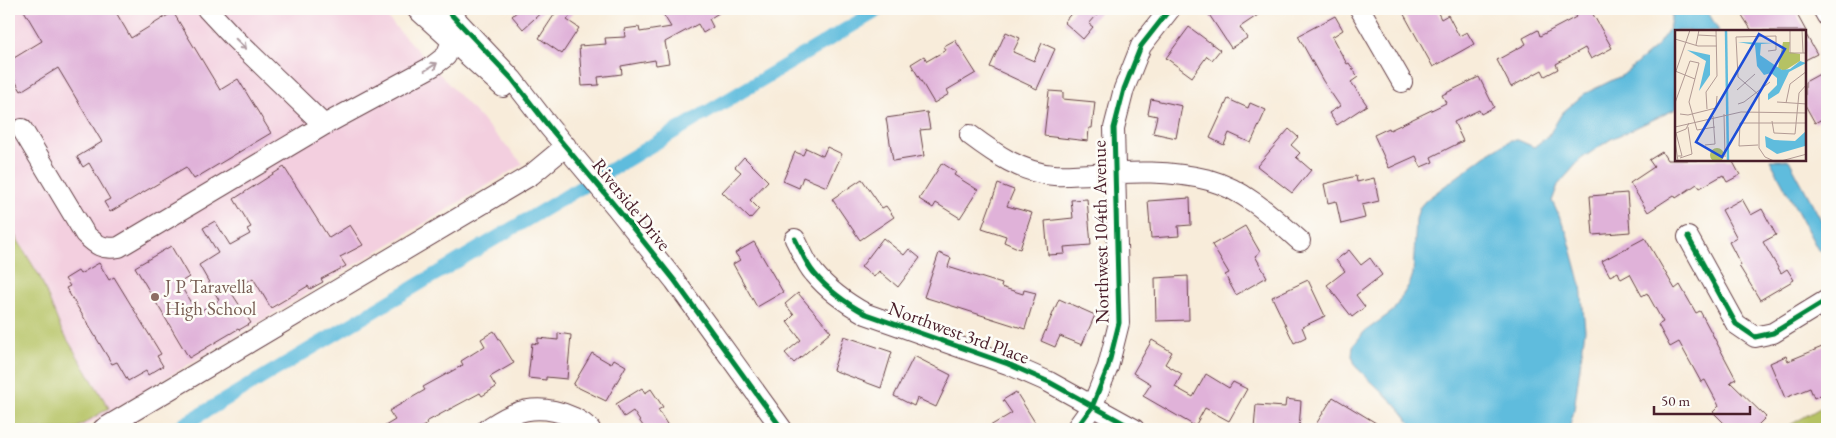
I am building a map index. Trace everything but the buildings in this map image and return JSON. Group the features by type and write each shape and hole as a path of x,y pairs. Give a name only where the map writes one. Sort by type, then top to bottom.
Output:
{"street":[{"path":"207,9 226,30 324,125"},
{"name":"Riverside Drive","path":"417,9 550,128"},
{"name":"Northwest 104th Avenue","path":"1076,429 1092,407 1108,367 1118,323 1114,128 1124,89 1141,46 1170,9"},
{"path":"1360,9 1402,82"},
{"path":"1823,9 1827,16"},
{"path":"22,130 85,234 96,245 108,249 118,247 324,125 433,66 446,56 452,41 451,14"},
{"name":"Riverside Drive","path":"451,14 512,79 616,207 675,281 782,429"},
{"path":"970,135 999,156 1027,169 1053,175 1174,173 1210,181 1242,194 1273,216 1300,241"},
{"path":"103,429 531,175 572,153"},
{"path":"1688,237 1736,324 1755,337 1773,333 1827,300"},
{"name":"Northwest 3rd Place","path":"795,239 813,272 848,304 866,314 1008,364 1049,382 1134,429"},
{"path":"487,429 514,414 538,409 566,413 590,429"}],"shaded area":[{"name":"J P Taravella High School","path":"9,9 379,9 523,164 81,429 9,429"}],"green space":[{"path":"9,228 40,277 61,329 109,408 75,429 9,429"},
{"path":"1827,404 1827,429 1783,429"}],"water":[{"path":"1673,9 1706,9 1718,30 1675,30 1675,109 1611,139 1581,159 1558,185 1552,201 1567,233 1581,285 1585,330 1574,410 1569,429 1415,429 1396,405 1356,367 1352,356 1353,346 1364,332 1393,311 1410,283 1413,274 1416,219 1419,208 1426,200 1489,153 1511,140 1518,140 1534,147 1549,135 1562,113 1584,94 1623,75 1656,47 1669,29"},
{"path":"1771,161 1790,161 1827,231 1827,253 1818,250"}],"waterway":[{"path":"176,429 880,9"}],"cycle path":[{"path":"446,9 512,79 616,207 675,281 782,429"},
{"path":"1076,429 1092,407 1108,367 1119,323 1114,128 1124,89 1141,46 1170,9"},
{"path":"1688,237 1736,324 1755,337 1773,333 1827,300"},
{"path":"795,239 808,265 819,279 838,296 866,314 1008,364 1049,382 1134,429"}],"place":[{"name":"J P Taravella High School","path":"155,297"}]}
